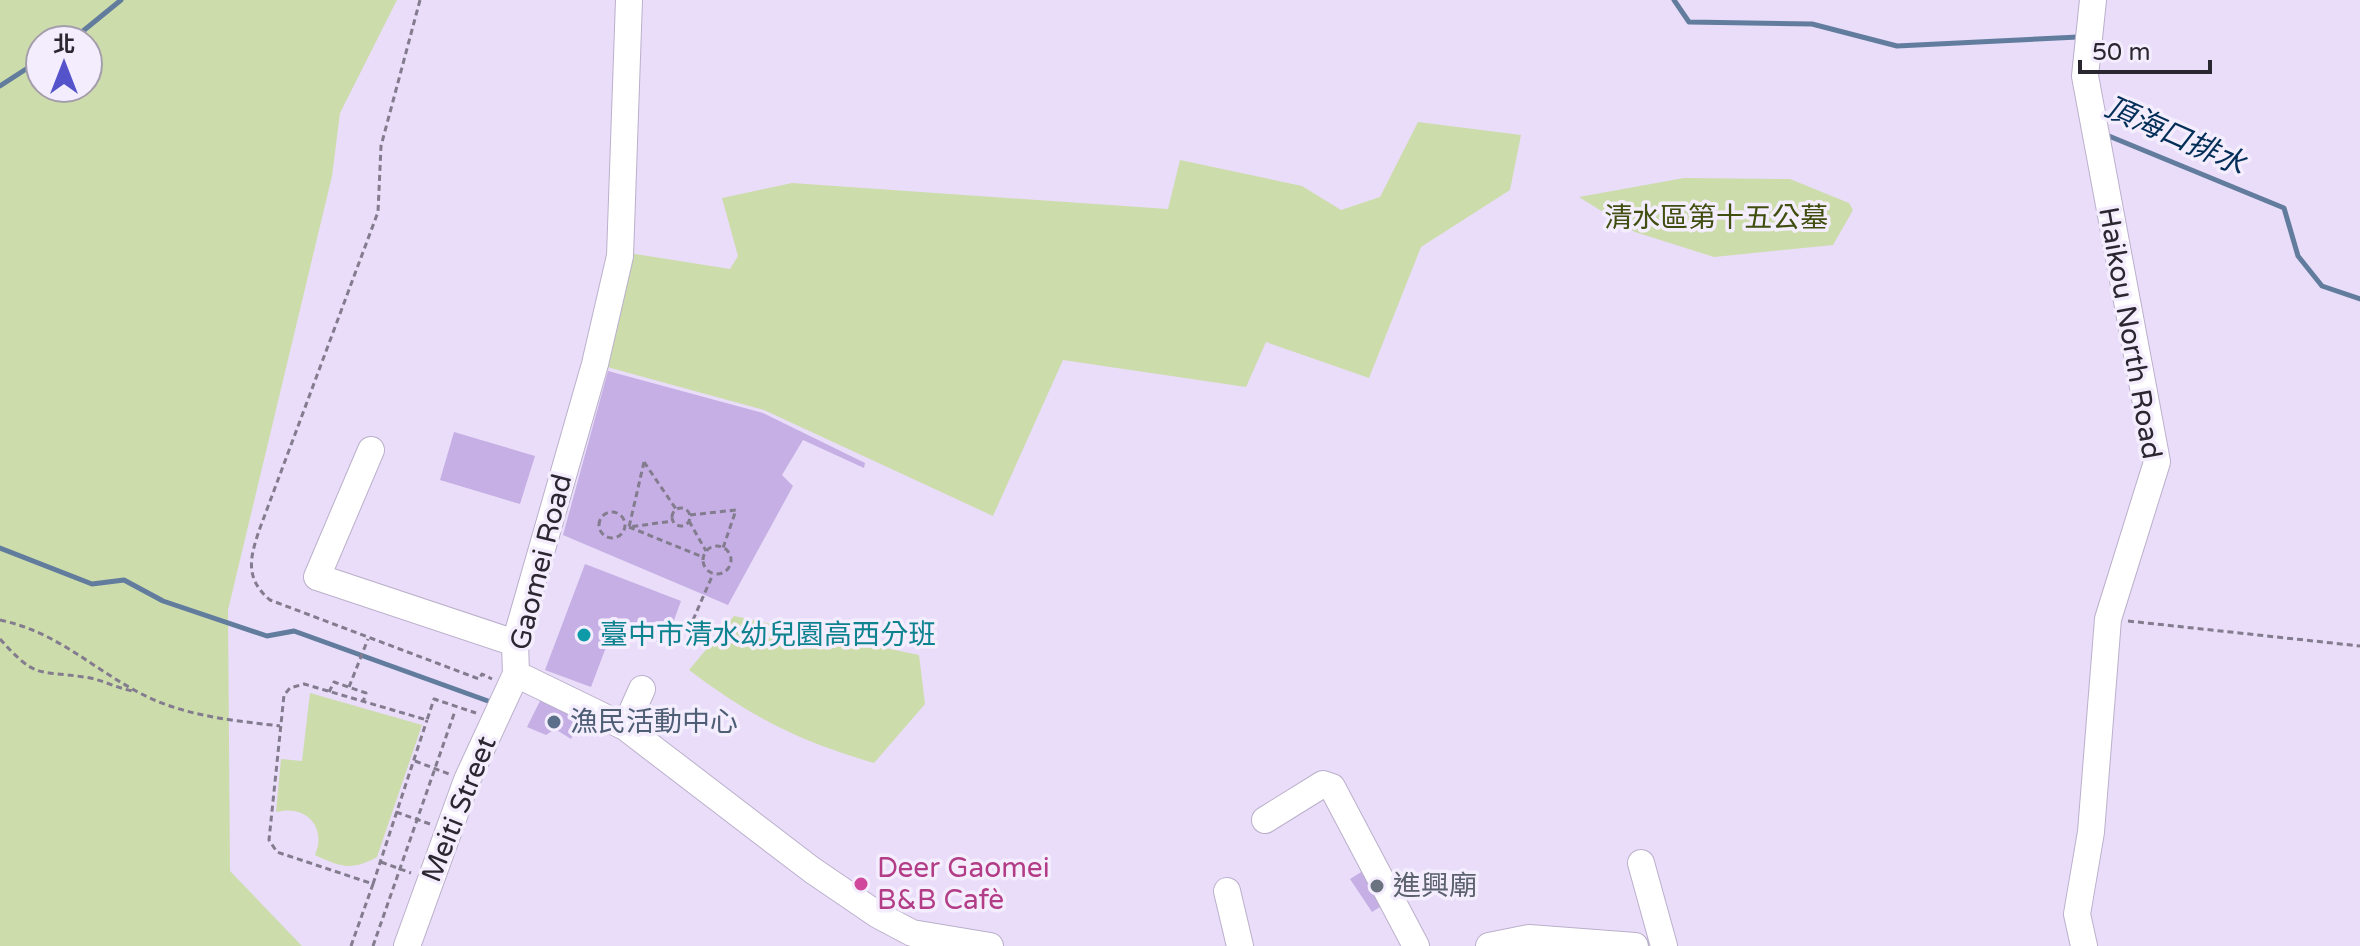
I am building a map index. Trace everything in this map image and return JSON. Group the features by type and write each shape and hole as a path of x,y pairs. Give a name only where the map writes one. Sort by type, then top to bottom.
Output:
{"street":[{"name":"Gaomei Road","path":"629,0 620,256 595,364 515,643 516,674 625,727 812,870 921,940 990,946"},
{"name":"Haikou North Road","path":"2084,946 2077,914 2091,832 2108,619 2157,462 2085,76 2093,0"},
{"path":"371,450 317,577 515,643"},
{"name":"Meiti Street","path":"407,946 467,780 516,674"},
{"path":"625,727 642,689"},
{"path":"1265,820 1323,784 1332,787 1416,946"},
{"path":"1641,863 1664,946"},
{"path":"1227,891 1240,946"},
{"path":"1489,946 1529,938 1635,946"}],"path":[{"path":"420,0 381,146 378,212 250,557 251,578 270,600 479,679 482,674"},
{"path":"627,528 624,517 617,512 605,514 600,521 602,534 611,539 620,536 627,528 644,462 676,509 673,521"},
{"path":"676,509 685,508 706,551"},
{"path":"690,515 736,510 723,548"},
{"path":"627,528 673,521 683,526 689,521"},
{"path":"627,528 703,557"},
{"path":"706,551 723,548"},
{"path":"706,551 703,557 706,569 713,574 722,573 729,567 729,554 723,548"},
{"path":"693,620 713,574"},
{"path":"2108,619 2360,646"},
{"path":"0,620 65,644 136,691"},
{"path":"349,687 369,637"},
{"path":"0,639 17,658 37,672 82,676 136,691 186,712 281,726"},
{"path":"329,692 334,682 366,693 363,702"},
{"path":"373,884 277,852 269,840 284,695 290,688 304,684 427,720"},
{"path":"351,946 434,699 494,721"},
{"path":"373,946 455,711"},
{"path":"413,761 435,769"},
{"path":"396,812 417,819"},
{"path":"380,862 400,869"}],"green space":[{"path":"0,0 397,0 340,113 332,176 228,610 230,871 302,946 0,946"},
{"path":"1418,122 1521,135 1510,190 1421,247 1369,378 1266,342 1246,387 1063,360 993,516 764,410 607,367 629,253 730,269 738,256 722,198 792,183 1168,209 1180,160 1302,186 1341,210 1380,197"},
{"name":"清水區第十五公墓","path":"1684,178 1790,179 1849,203 1853,210 1833,245 1714,257 1635,232 1579,197"},
{"path":"734,616 919,655 925,704 874,763 822,746 777,726 734,702 689,670"},
{"path":"310,693 422,725 377,857 353,866 339,865 315,855 318,845 316,827 305,815 287,810 276,812 281,759 302,761"}],"building":[{"path":"608,371 763,413 865,463 864,468 803,440 782,475 793,486 728,605 563,535"},
{"path":"454,432 535,456 520,504 440,480"},
{"name":"臺中市清水幼兒園高西分班","path":"585,564 681,601 665,645 614,626 591,687 545,670"},
{"name":"漁民活動中心","path":"542,697 582,717 571,739 555,729 546,735 527,727"},
{"name":"進興廟","path":"1382,859 1404,892 1372,912 1350,879"}],"waterway":[{"name":"頂海口排水","path":"92,24 121,0"},
{"name":"頂海口排水","path":"1674,0 1689,22 1812,24 1897,46 2078,37"},
{"name":"頂海口排水","path":"0,86 24,70"},
{"name":"頂海口排水","path":"2104,134 2284,208 2298,256 2322,286 2360,299"},
{"path":"0,548 92,584 124,580 163,601 267,636 294,631 488,701"}],"place":[{"name":"臺中市清水幼兒園高西分班","path":"584,635"},
{"name":"漁民活動中心","path":"554,722"},
{"name":"Deer Gaomei B&B Cafè","path":"861,884"},
{"name":"進興廟","path":"1377,886"}]}
